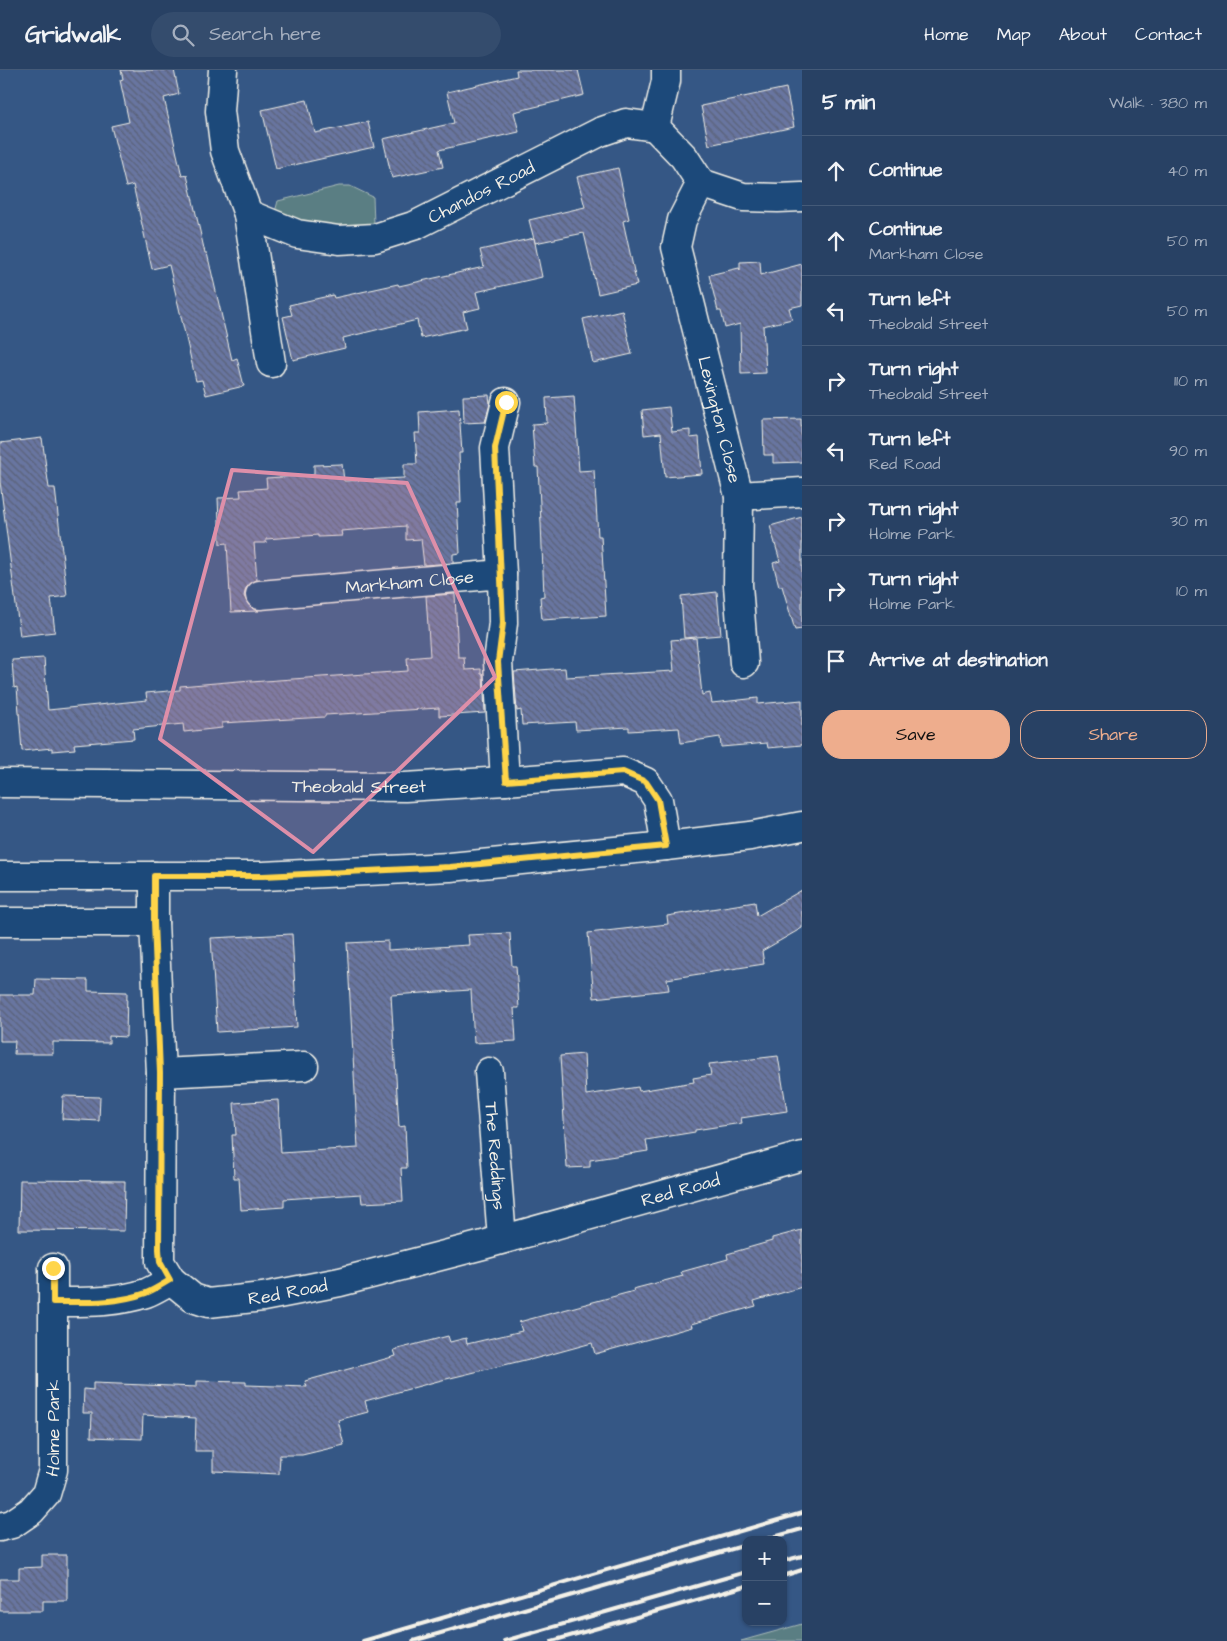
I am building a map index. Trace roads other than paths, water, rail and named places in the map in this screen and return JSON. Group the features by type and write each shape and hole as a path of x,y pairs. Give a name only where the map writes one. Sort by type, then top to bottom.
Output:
{"street":[{"path":"223,70 220,111 225,151 248,214 272,363"},
{"path":"666,70 666,81 655,126 684,157 701,183 743,197 802,197"},
{"name":"Chandos Road","path":"248,214 296,234 339,240 375,238 416,225 600,132 626,123 655,126"},
{"name":"Lexington Close","path":"701,183 682,220 676,248 739,496 738,585 744,663"},
{"path":"506,402 495,448 503,623 498,662 506,781"},
{"path":"739,496 802,492"},
{"name":"Markham Close","path":"260,595 502,574"},
{"name":"Theobald Street","path":"0,783 405,787 623,772 646,782 658,800 666,846"},
{"path":"0,876 263,876 450,867 666,846 750,836 802,826"},
{"name":"Red Road","path":"154,876 160,1073 160,1262 170,1280 193,1298 208,1302 263,1297 340,1282 802,1156"},
{"path":"0,922 154,922"},
{"path":"160,1073 304,1066"},
{"name":"The Reddings","path":"489,1072 502,1239"},
{"name":"Holme Park","path":"0,1527 12,1524 31,1511 46,1494 53,1470 53,1268"},
{"path":"53,1302 111,1301 128,1298 148,1292 170,1280"}],"railway":[{"path":"363,1641 802,1513"},
{"path":"777,1536 802,1529"},
{"path":"413,1641 742,1546"},
{"path":"787,1560 802,1556"},
{"path":"787,1575 802,1570"},
{"path":"504,1641 742,1573"},
{"path":"552,1641 742,1587"}]}
